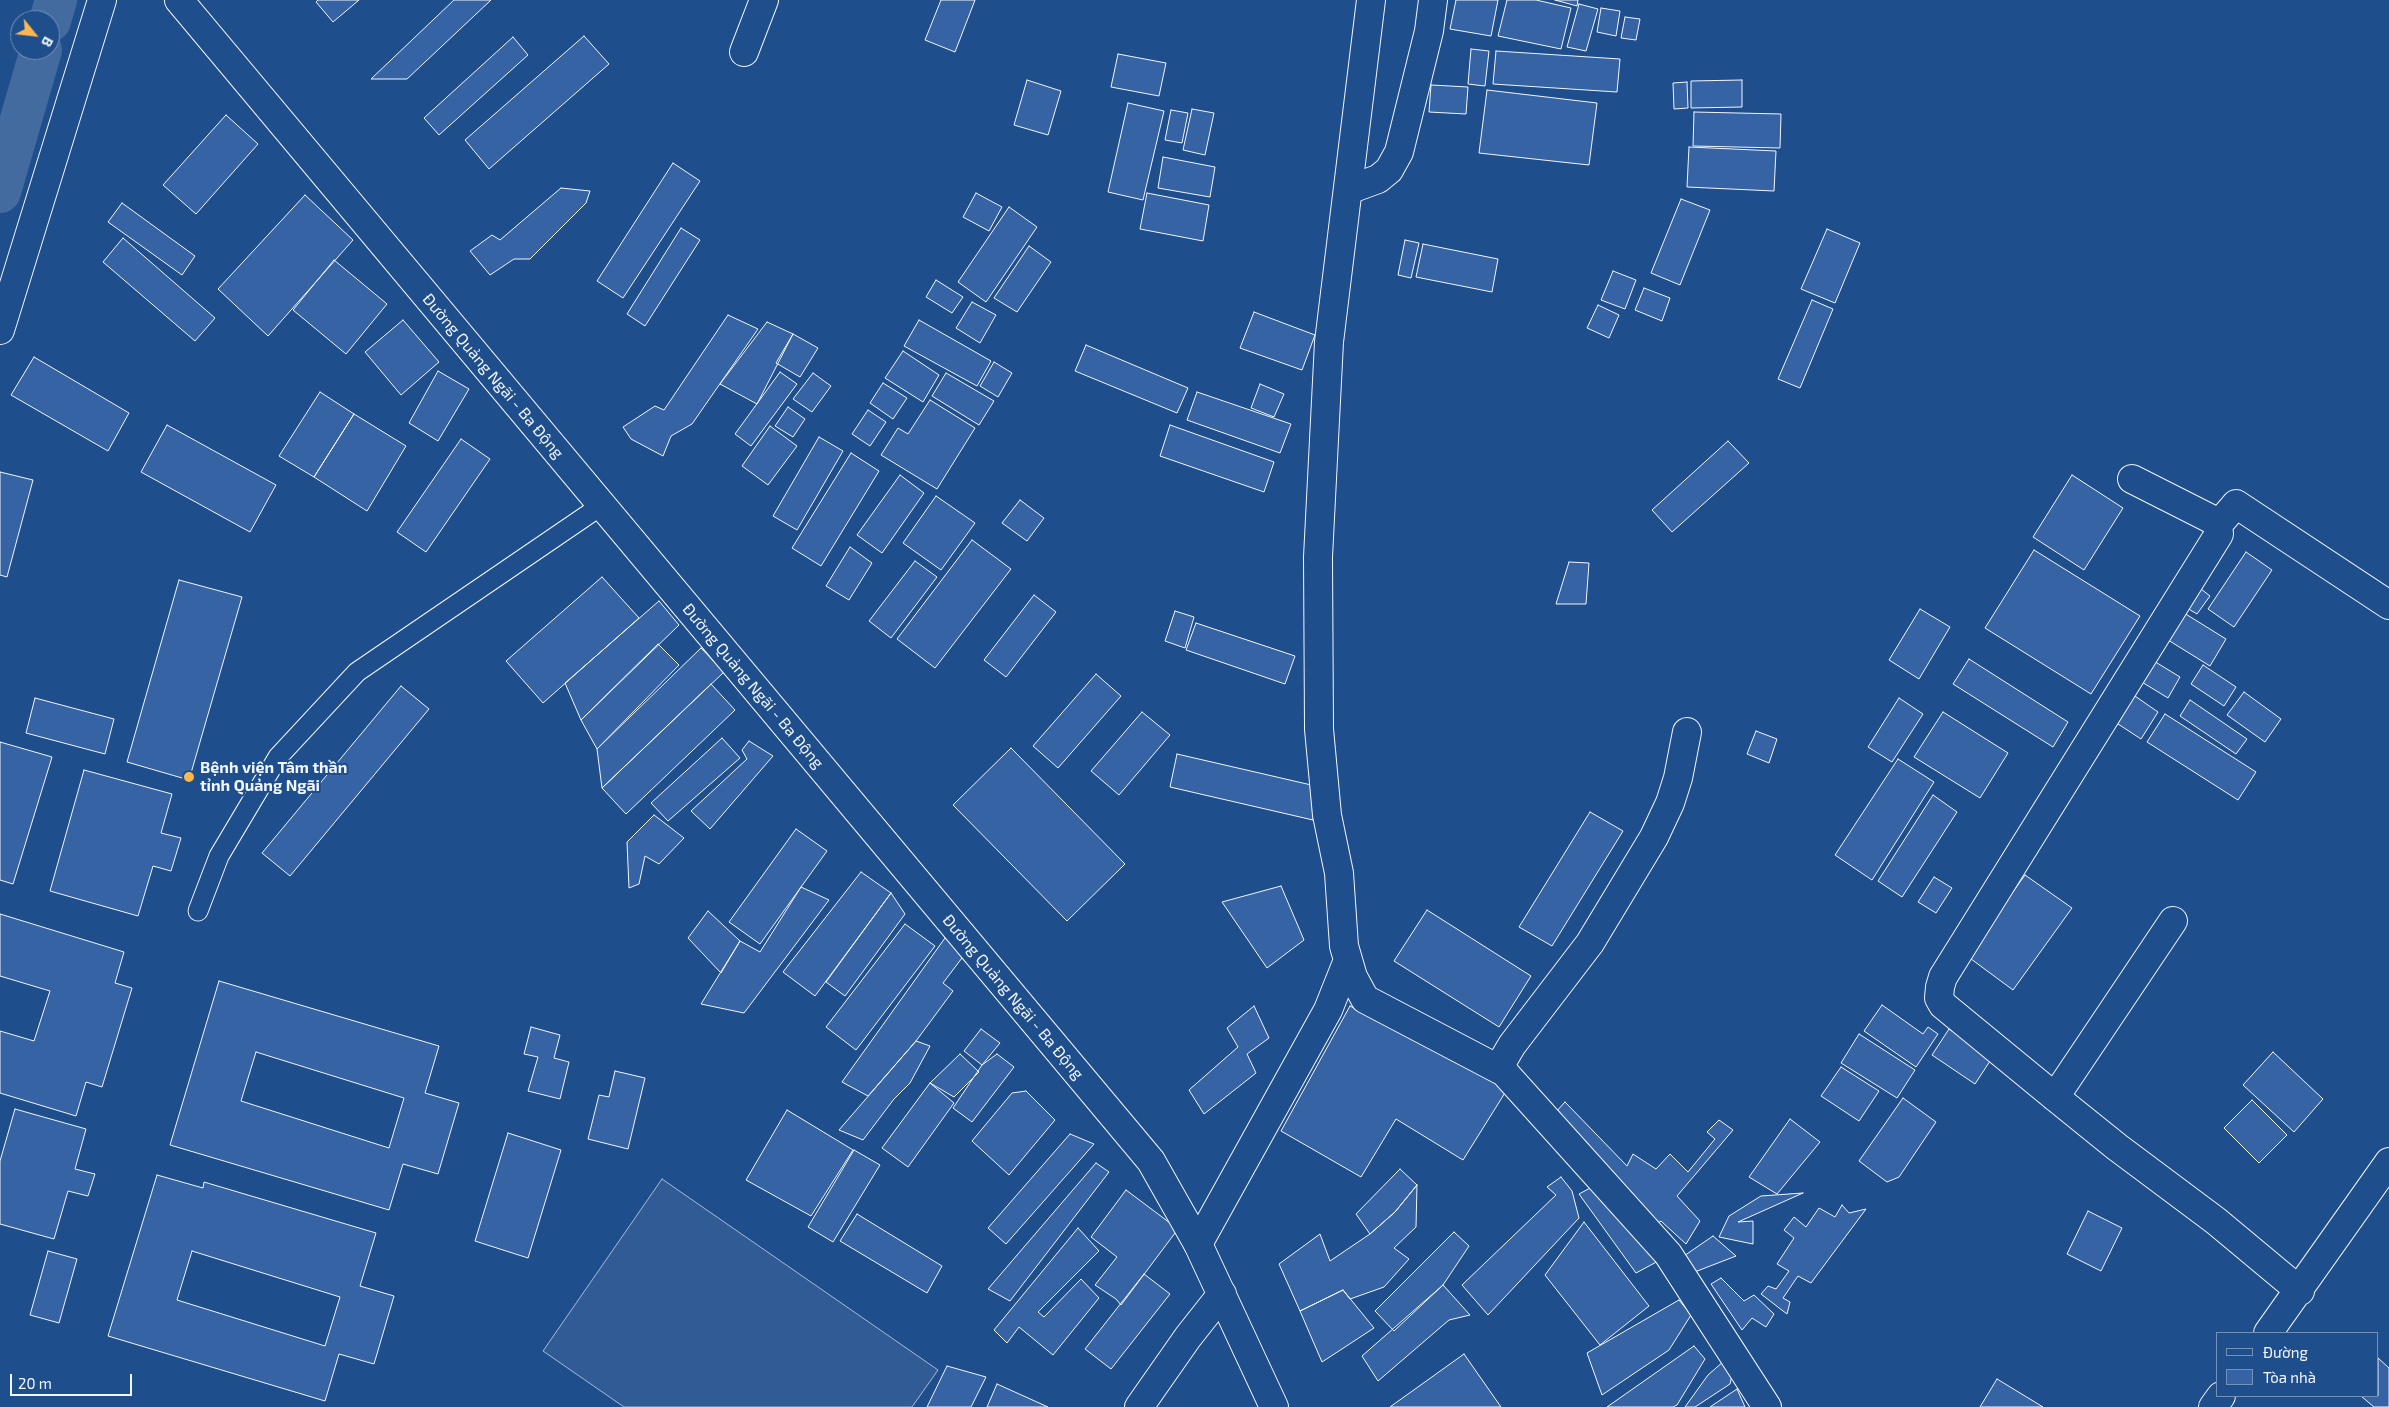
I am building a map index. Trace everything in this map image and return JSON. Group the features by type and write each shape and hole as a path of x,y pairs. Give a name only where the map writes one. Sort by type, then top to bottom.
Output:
{"street":[{"path":"0,330 102,0"},
{"name":"Đường Quảng Ngãi - Ba Động","path":"179,0 1151,1161 1198,1244 1274,1407"},
{"path":"744,52 764,0"},
{"path":"1371,0 1329,342 1318,557 1319,729 1327,816 1340,873 1344,946 1353,977 1365,999 1504,1072 1668,1254 1767,1407"},
{"path":"1348,190 1378,179 1389,170 1399,152 1429,31 1433,0"},
{"path":"2132,479 2218,525"},
{"path":"2300,1291 2216,1221 2117,1147 1943,1005 1939,998 1940,987 1949,969 2219,534 2218,525 2236,504 2389,605"},
{"path":"1504,1072 1502,1062 1512,1045 1590,943 1654,837 1673,794 1687,732"},
{"path":"2055,1097 2173,921"},
{"path":"1198,1244 1328,1010 1348,960"},
{"path":"2269,1332 2300,1291 2389,1162"},
{"path":"1139,1407 1188,1337 1222,1294"}],"lane":[{"path":"198,911 219,856 278,757 357,672 602,505"}],"shaded area":[{"path":"662,1179 938,1370 912,1407 624,1407 543,1351"}],"building":[{"path":"318,0 359,0 333,22 316,2"},
{"path":"454,0 491,0 407,79 371,79"},
{"path":"941,0 975,0 955,52 925,40"},
{"path":"1456,0 1498,0 1491,36 1450,29"},
{"path":"1507,0 1536,0 1571,8 1561,49 1498,36"},
{"path":"1555,0 1578,0 1577,6"},
{"path":"1579,4 1598,9 1586,51 1567,47"},
{"path":"1601,8 1620,11 1616,36 1597,32"},
{"path":"1625,17 1640,19 1636,40 1621,38"},
{"path":"584,36 609,64 489,169 465,140"},
{"path":"513,37 528,55 439,135 424,118"},
{"path":"1471,49 1489,51 1485,86 1468,84"},
{"path":"1496,51 1620,59 1617,92 1493,84"},
{"path":"1118,54 1166,63 1159,96 1111,87"},
{"path":"1027,80 1061,91 1048,135 1014,125"},
{"path":"1742,80 1742,107 1691,108 1691,81"},
{"path":"1687,82 1688,108 1674,109 1673,83"},
{"path":"1431,85 1468,87 1466,114 1429,112"},
{"path":"1487,90 1597,103 1589,165 1479,153"},
{"path":"1128,103 1164,111 1143,200 1108,192"},
{"path":"1192,109 1214,113 1205,155 1183,150"},
{"path":"1171,110 1188,113 1182,143 1165,140"},
{"path":"1694,112 1781,114 1780,148 1693,146"},
{"path":"226,115 258,144 196,214 163,185"},
{"path":"1689,147 1776,151 1774,191 1687,187"},
{"path":"1163,157 1215,167 1210,197 1158,188"},
{"path":"673,163 700,181 623,298 597,281"},
{"path":"561,188 590,191 586,203 530,259 514,259 490,275 470,251 492,235 500,240"},
{"path":"976,193 1002,207 989,231 963,217"},
{"path":"1147,193 1209,205 1203,241 1140,229"},
{"path":"305,195 353,240 268,336 218,289"},
{"path":"1681,199 1710,210 1680,285 1651,273"},
{"path":"122,203 195,256 182,275 108,222"},
{"path":"1009,207 1037,227 986,302 958,282"},
{"path":"681,228 700,240 645,326 627,314"},
{"path":"1827,229 1860,243 1835,303 1801,289"},
{"path":"123,238 215,318 195,341 103,262"},
{"path":"1405,240 1419,243 1411,278 1398,275"},
{"path":"1423,244 1498,259 1492,292 1416,277"},
{"path":"1029,246 1051,262 1017,312 994,298"},
{"path":"334,260 387,304 346,354 293,310"},
{"path":"1613,271 1636,280 1625,309 1601,300"},
{"path":"936,280 963,297 952,313 926,297"},
{"path":"1644,288 1670,298 1662,321 1635,310"},
{"path":"1812,300 1833,309 1800,388 1778,379"},
{"path":"972,302 996,315 980,343 956,328"},
{"path":"1598,305 1619,315 1609,338 1587,328"},
{"path":"1254,312 1315,335 1302,370 1240,348"},
{"path":"728,315 758,329 692,424 671,436 663,456 631,439 623,427 655,406 664,410"},
{"path":"403,320 439,362 401,395 365,352"},
{"path":"919,320 991,361 977,386 904,346"},
{"path":"767,322 793,334 757,404 720,384"},
{"path":"793,334 818,348 800,377 776,363"},
{"path":"1086,345 1188,388 1177,413 1075,371"},
{"path":"903,351 939,375 923,402 885,378"},
{"path":"34,357 129,413 108,451 11,395"},
{"path":"994,362 1012,373 998,397 980,386"},
{"path":"438,371 469,389 438,441 409,423"},
{"path":"780,372 797,384 751,446 735,434"},
{"path":"813,373 831,386 812,412 793,399"},
{"path":"946,373 994,401 979,425 932,396"},
{"path":"883,383 907,398 893,419 870,403"},
{"path":"1260,384 1284,394 1274,417 1251,408"},
{"path":"320,392 354,414 314,477 279,456"},
{"path":"1197,392 1291,424 1280,453 1187,420"},
{"path":"930,400 975,428 937,489 881,455 898,428 908,434"},
{"path":"788,407 805,419 793,437 775,426"},
{"path":"868,410 886,422 870,446 852,434"},
{"path":"354,414 406,446 367,511 314,477"},
{"path":"167,425 276,485 250,532 141,472"},
{"path":"1170,425 1274,462 1264,492 1160,456"},
{"path":"770,426 797,446 768,485 742,466"},
{"path":"819,437 843,451 797,530 773,516"},
{"path":"461,439 490,459 426,552 397,532"},
{"path":"1728,441 1749,463 1672,532 1652,510"},
{"path":"851,453 879,471 821,566 792,548"},
{"path":"0,472 33,480 7,577 0,575"},
{"path":"900,475 924,493 882,553 857,535"},
{"path":"2072,475 2123,508 2084,570 2033,537"},
{"path":"936,496 975,523 941,570 903,543"},
{"path":"1020,500 1044,518 1027,541 1002,523"},
{"path":"972,540 1011,569 935,668 897,639"},
{"path":"850,547 872,563 849,600 826,586"},
{"path":"2034,550 2140,616 2091,694 1985,628"},
{"path":"2246,552 2272,570 2234,627 2208,609"},
{"path":"915,561 937,577 891,638 869,621"},
{"path":"1569,562 1589,563 1586,604 1556,604"},
{"path":"602,577 639,618 543,703 506,661"},
{"path":"179,580 242,597 189,780 127,762"},
{"path":"2201,589 2210,596 2197,614 2187,608"},
{"path":"1034,595 1056,612 1006,677 984,660"},
{"path":"659,601 679,625 581,720 565,683"},
{"path":"2176,608 2226,639 2210,666 2160,635"},
{"path":"1920,609 1950,627 1919,679 1889,660"},
{"path":"1175,611 1194,617 1185,648 1165,641"},
{"path":"1196,623 1295,656 1285,684 1186,650"},
{"path":"658,644 679,665 597,749 581,720"},
{"path":"701,648 724,672 602,788 597,749"},
{"path":"2144,655 2180,677 2168,698 2132,676"},
{"path":"1969,659 2068,722 2053,747 1953,684"},
{"path":"2203,665 2236,687 2224,706 2191,684"},
{"path":"1096,674 1121,696 1058,768 1033,746"},
{"path":"711,684 735,710 626,814 602,788"},
{"path":"401,686 429,709 290,876 262,853"},
{"path":"2244,692 2281,719 2265,742 2227,715"},
{"path":"2132,694 2158,712 2141,739 2115,722"},
{"path":"35,698 114,719 105,754 26,733"},
{"path":"1899,698 1923,714 1892,762 1868,747"},
{"path":"2190,700 2247,739 2236,754 2180,716"},
{"path":"1142,712 1170,735 1119,795 1091,771"},
{"path":"1943,712 2008,753 1980,798 1914,757"},
{"path":"2165,714 2256,772 2238,800 2147,742"},
{"path":"1756,731 1777,739 1769,763 1747,754"},
{"path":"722,738 740,758 668,821 651,803"},
{"path":"749,741 773,756 710,829 691,811 747,759 742,750"},
{"path":"0,742 52,757 13,884 0,880"},
{"path":"1011,748 1125,864 1067,921 953,805"},
{"path":"1177,754 1320,787 1313,820 1170,787"},
{"path":"1898,759 1934,782 1872,880 1835,855"},
{"path":"84,770 172,794 161,833 181,838 171,871 153,866 138,916 50,891"},
{"path":"1933,795 1957,812 1902,897 1878,881"},
{"path":"1590,812 1623,831 1552,946 1519,927"},
{"path":"654,815 684,838 659,864 645,856 639,884 629,888 627,842"},
{"path":"796,829 827,851 760,944 729,922"},
{"path":"861,872 891,893 815,996 783,972"},
{"path":"2025,875 2072,908 2013,990 1967,956"},
{"path":"1934,877 1952,888 1936,913 1918,902"},
{"path":"1281,886 1304,940 1267,968 1222,902"},
{"path":"801,887 829,900 744,1013 701,1004 740,941 760,952"},
{"path":"891,893 905,914 845,996 826,982"},
{"path":"1427,910 1531,976 1499,1027 1394,961"},
{"path":"708,911 740,941 721,973 688,938"},
{"path":"0,914 124,952 115,983 132,988 102,1087 86,1082 76,1116 0,1093 0,1031 34,1041 50,991 0,976"},
{"path":"905,924 935,946 856,1050 826,1027"},
{"path":"945,938 965,954 943,983 953,991 916,1041 868,1096 842,1082"},
{"path":"219,981 439,1046 425,1093 459,1103 438,1174 403,1164 389,1210 170,1145","holes":["256,1052 404,1098 389,1148 241,1101"]},
{"path":"1882,1005 1923,1034 1928,1027 1938,1034 1916,1067 1864,1031"},
{"path":"1254,1006 1269,1038 1247,1054 1256,1073 1204,1114 1189,1090 1238,1047 1227,1028"},
{"path":"1350,1006 1508,1088 1463,1160 1396,1119 1361,1177 1281,1131"},
{"path":"531,1027 560,1035 554,1058 569,1062 560,1099 528,1091 538,1057 524,1054"},
{"path":"981,1029 1000,1043 982,1065 964,1051"},
{"path":"1949,1029 1992,1058 1975,1084 1932,1055"},
{"path":"1859,1034 1915,1070 1897,1098 1841,1063"},
{"path":"916,1041 930,1046 910,1083 894,1099 863,1140 839,1130"},
{"path":"2273,1052 2323,1099 2294,1132 2243,1085"},
{"path":"960,1054 979,1072 954,1097 930,1083"},
{"path":"997,1054 1014,1067 972,1122 953,1108 982,1065"},
{"path":"1841,1067 1879,1091 1859,1121 1821,1096"},
{"path":"615,1071 645,1078 628,1149 588,1139 599,1095 609,1097"},
{"path":"930,1083 954,1103 908,1167 882,1148"},
{"path":"1026,1091 1055,1120 1009,1175 972,1141 1012,1093"},
{"path":"1903,1098 1936,1122 1899,1177 1887,1182 1859,1161"},
{"path":"2252,1100 2287,1135 2259,1163 2224,1128"},
{"path":"1565,1102 1627,1166 1633,1154 1656,1169 1670,1154 1688,1172 1715,1139 1707,1132 1719,1120 1733,1130 1677,1196 1700,1221 1686,1244 1661,1221 1654,1226 1555,1113"},
{"path":"15,1109 86,1129 75,1169 95,1174 88,1196 68,1191 54,1239 0,1224 0,1161"},
{"path":"787,1110 853,1150 811,1216 746,1180"},
{"path":"1790,1119 1820,1142 1777,1194 1749,1177"},
{"path":"508,1133 561,1150 528,1258 475,1241"},
{"path":"1070,1134 1094,1144 1006,1244 988,1228"},
{"path":"854,1150 880,1165 833,1242 808,1227"},
{"path":"1096,1163 1109,1172 1010,1301 988,1289"},
{"path":"1400,1169 1417,1185 1395,1212 1370,1234 1356,1214"},
{"path":"157,1175 203,1188 204,1182 376,1233 360,1286 394,1296 374,1364 339,1354 325,1401 108,1336","holes":["192,1251 340,1297 325,1346 177,1300"]},
{"path":"1561,1177 1572,1191 1579,1218 1488,1315 1462,1285 1556,1195 1547,1187"},
{"path":"1417,1185 1416,1227 1394,1248 1409,1259 1384,1287 1350,1299 1343,1290 1300,1311 1279,1264 1320,1234 1330,1261 1370,1234 1395,1212"},
{"path":"1596,1185 1662,1259 1636,1273 1579,1194"},
{"path":"1126,1190 1178,1229 1121,1305 1116,1299 1095,1285 1117,1257 1091,1237"},
{"path":"1803,1193 1738,1222 1753,1221 1753,1244 1719,1237 1729,1216 1761,1196"},
{"path":"1842,1205 1849,1213 1866,1209 1811,1283 1798,1276 1783,1298 1790,1302 1787,1314 1761,1294 1768,1286 1776,1289 1789,1271 1777,1264 1794,1238 1784,1230 1794,1217 1806,1227 1819,1208 1835,1217"},
{"path":"2088,1211 2122,1228 2101,1271 2067,1254"},
{"path":"857,1214 942,1266 927,1293 840,1241"},
{"path":"1584,1222 1649,1306 1600,1345 1545,1275"},
{"path":"1078,1228 1099,1251 1038,1312 1044,1317 1081,1279 1099,1298 1053,1355 1019,1327 1007,1343 994,1330"},
{"path":"1454,1232 1469,1246 1443,1285 1394,1331 1375,1311"},
{"path":"1713,1236 1736,1256 1692,1273 1681,1258"},
{"path":"48,1251 77,1259 59,1323 30,1315"},
{"path":"1144,1274 1170,1294 1111,1369 1085,1349"},
{"path":"1721,1278 1744,1301 1754,1295 1774,1314 1766,1327 1752,1318 1742,1330 1711,1284"},
{"path":"1443,1285 1470,1315 1449,1320 1378,1381 1362,1356"},
{"path":"1343,1290 1374,1328 1322,1362 1300,1311"},
{"path":"1679,1300 1691,1315 1669,1350 1602,1395 1587,1353"},
{"path":"1694,1346 1705,1359 1677,1405 1673,1407 1607,1407"},
{"path":"1464,1354 1501,1407 1390,1407"},
{"path":"2379,1359 2389,1368 2389,1407 2374,1407 2362,1397 2379,1397"},
{"path":"1724,1361 1733,1371 1730,1384 1695,1407 1685,1407 1708,1375"},
{"path":"947,1366 986,1377 971,1407 927,1407"},
{"path":"1997,1379 2043,1407 1980,1407"},
{"path":"997,1384 1048,1407 987,1407"},
{"path":"1737,1389 1745,1407 1710,1407"}],"waterway":[{"path":"53,10 56,0"},
{"path":"0,192 38,60"}],"place":[{"name":"Bệnh viện Tâm thần tỉnh Quảng Ngãi","path":"189,777"}]}
